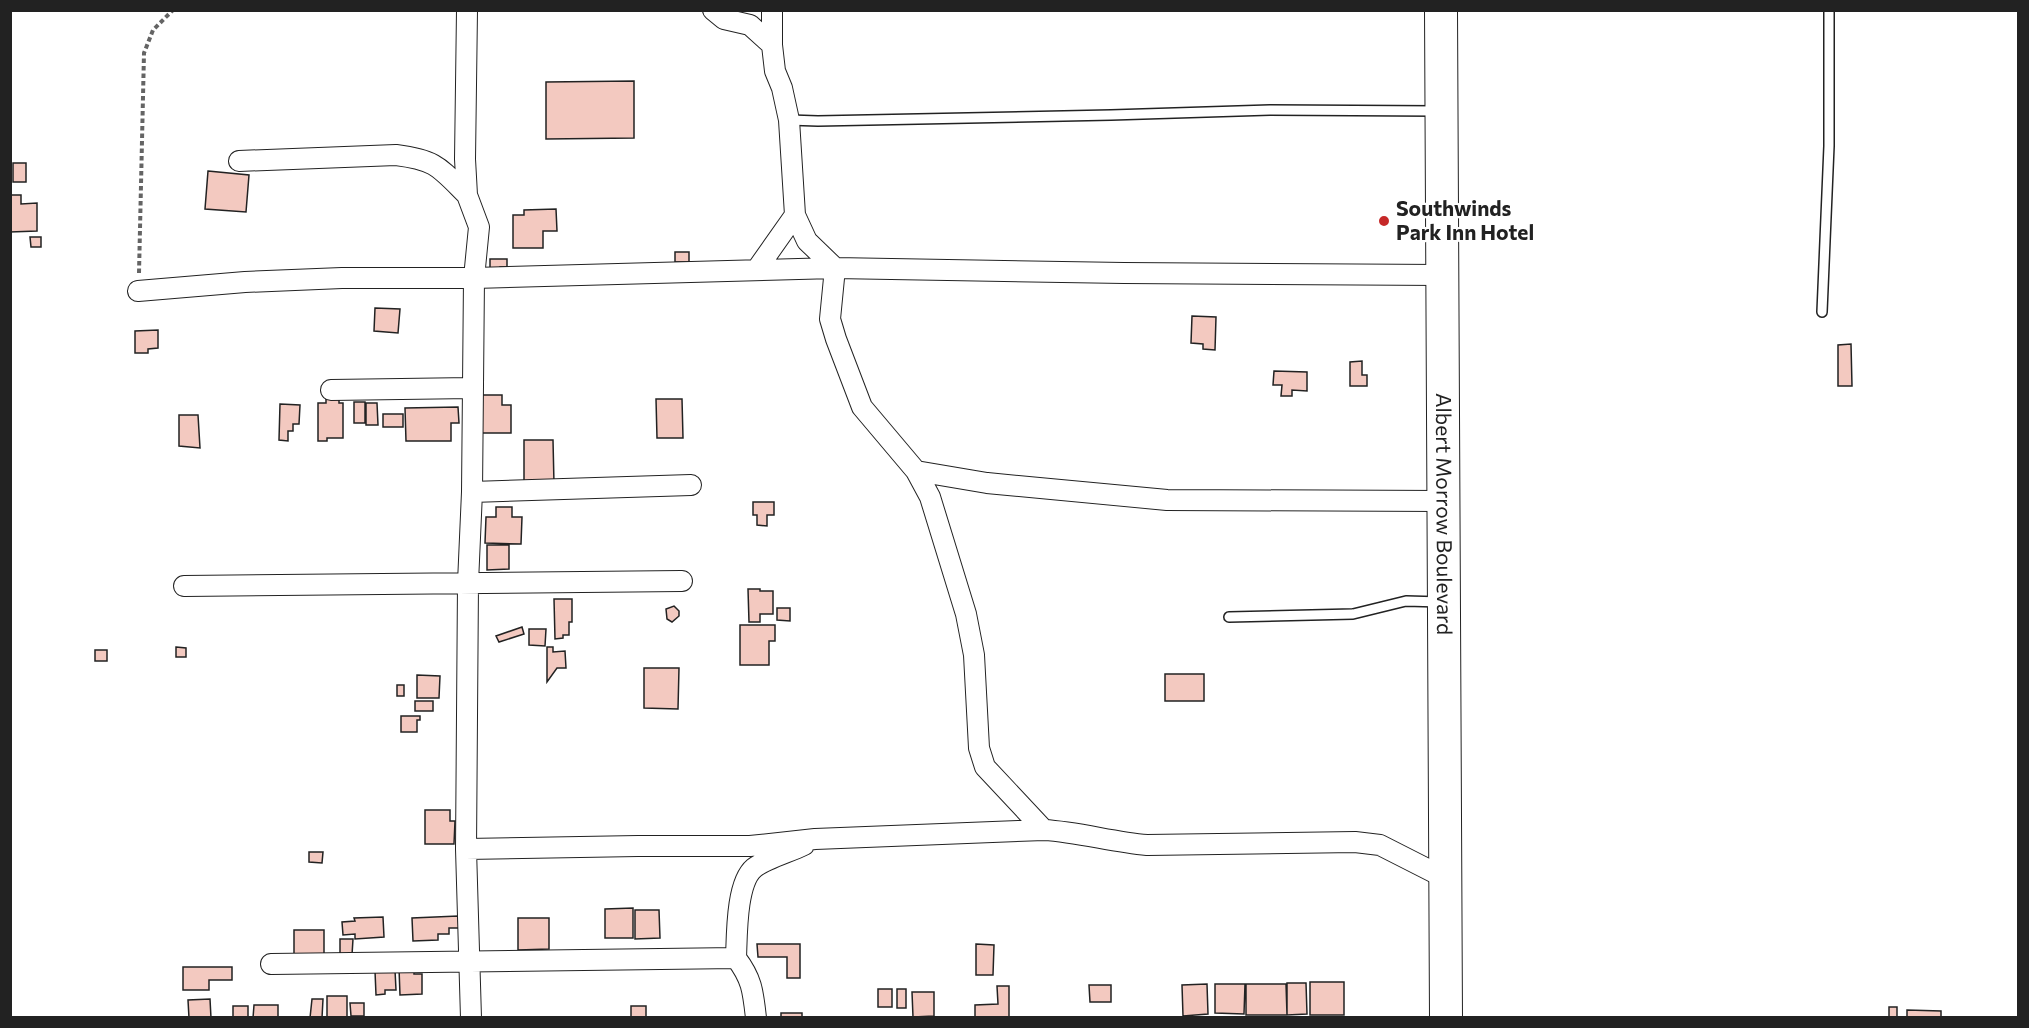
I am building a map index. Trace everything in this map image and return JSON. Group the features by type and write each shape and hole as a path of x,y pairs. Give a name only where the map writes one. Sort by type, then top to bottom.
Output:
{"highway":[{"name":"Albert Morrow Boulevard","path":"1441,10 1443,877 1446,1017"}],"street":[{"path":"467,10 465,159 467,195 479,227 474,278 471,388 472,492 468,583 466,849 471,1017"},
{"path":"713,10 724,19 750,25 772,45"},
{"path":"772,10 772,45 776,71 789,120 795,215 807,241 835,268"},
{"path":"239,161 396,155 421,158 439,166 467,195"},
{"path":"758,269 795,215"},
{"path":"138,291 245,282 342,278 474,278 835,268 1442,275"},
{"path":"835,268 830,319 862,407 916,471 930,496 966,614 974,655 979,748 985,767 1044,830"},
{"path":"331,390 471,388"},
{"path":"916,471 987,483 1167,500 1442,501"},
{"path":"472,492 691,485"},
{"path":"184,586 682,581"},
{"path":"466,849 737,847 815,839 1044,830 1066,831 1117,843 1148,845 1355,842 1380,845 1443,877"},
{"path":"756,1017 747,973 736,958 742,893 746,879 754,868 815,839"},
{"path":"271,964 736,958"}],"lane":[{"path":"1822,312 1829,146 1829,10"},
{"path":"789,120 1076,116 1270,110 1441,111"},
{"path":"1229,617 1353,614 1406,601 1442,602"}],"path":[{"path":"138,291 144,53 153,30 173,10"}],"building":[{"path":"634,81 634,138 546,139 546,82"},
{"path":"13,163 26,163 26,182 13,182"},
{"path":"208,171 249,175 246,212 205,209"},
{"path":"10,195 21,195 21,204 37,203 37,231 10,232"},
{"path":"556,209 557,231 543,231 543,248 513,248 513,215 524,215 524,210"},
{"path":"30,237 41,237 41,247 31,247"},
{"path":"675,252 689,252 689,262 675,262"},
{"path":"490,259 507,259 507,267 500,267 500,271 490,271"},
{"path":"375,308 400,309 398,333 374,331"},
{"path":"1192,316 1216,317 1215,350 1203,349 1203,344 1191,343"},
{"path":"158,330 158,348 148,349 148,353 135,353 135,331"},
{"path":"1851,344 1852,386 1838,386 1838,345"},
{"path":"1362,361 1362,375 1367,375 1367,386 1350,386 1350,362"},
{"path":"1274,371 1307,372 1307,391 1292,390 1292,396 1281,396 1282,385 1273,385"},
{"path":"326,395 339,395 339,403 343,403 343,438 327,438 327,441 318,441 318,403 326,403"},
{"path":"478,395 502,395 502,405 511,405 511,433 479,433"},
{"path":"656,399 682,399 683,438 657,438"},
{"path":"354,402 365,402 365,423 354,423"},
{"path":"366,403 377,403 378,425 366,425"},
{"path":"280,404 300,405 299,424 293,424 293,431 288,431 288,441 279,440"},
{"path":"458,407 459,423 451,423 451,441 406,441 405,408"},
{"path":"383,414 403,414 403,427 383,427"},
{"path":"179,415 198,415 200,448 179,446"},
{"path":"524,440 553,440 554,484 524,484"},
{"path":"753,502 774,502 774,515 767,515 767,526 757,525 757,515 753,515"},
{"path":"496,507 512,507 512,517 522,517 521,544 485,543 486,517 496,517"},
{"path":"487,545 509,545 509,569 487,570"},
{"path":"748,589 773,591 773,614 760,614 760,622 749,622"},
{"path":"554,599 572,599 572,622 569,622 569,635 563,635 563,638 555,639"},
{"path":"674,606 679,611 679,616 672,622 667,619 666,609"},
{"path":"777,608 790,608 790,621 777,620"},
{"path":"740,625 775,625 775,641 769,641 769,665 740,665"},
{"path":"522,627 524,634 499,642 496,636"},
{"path":"529,629 546,629 545,646 529,645"},
{"path":"176,647 186,648 186,657 176,657"},
{"path":"547,647 553,647 553,652 565,651 566,668 557,668 547,682"},
{"path":"95,650 107,650 107,661 95,661"},
{"path":"644,668 679,668 678,709 644,708"},
{"path":"1165,674 1204,674 1204,701 1165,701"},
{"path":"417,675 440,676 439,698 417,698"},
{"path":"397,685 404,685 404,696 397,696"},
{"path":"415,701 433,701 433,711 415,711"},
{"path":"401,716 420,716 420,720 417,720 417,732 401,732"},
{"path":"425,810 450,810 450,821 455,821 454,844 425,844"},
{"path":"309,852 323,852 322,863 309,862"},
{"path":"633,908 633,938 605,938 605,909"},
{"path":"635,910 659,910 660,938 635,939"},
{"path":"458,916 459,928 449,928 449,934 438,934 438,940 413,941 412,918"},
{"path":"383,917 384,937 355,939 355,934 343,935 342,922 355,921 354,918"},
{"path":"518,918 549,918 549,949 518,950"},
{"path":"294,930 324,930 324,954 294,955"},
{"path":"340,939 353,939 352,955 340,955"},
{"path":"757,944 800,944 800,978 787,978 787,957 758,957"},
{"path":"976,944 994,945 993,975 976,975"},
{"path":"183,967 232,967 232,980 209,980 209,990 183,990"},
{"path":"399,968 414,968 414,974 422,974 422,994 400,995"},
{"path":"395,970 396,990 385,990 385,994 376,995 375,971"},
{"path":"1310,982 1344,982 1344,1015 1310,1015"},
{"path":"1287,983 1306,983 1307,1014 1287,1015"},
{"path":"1207,984 1208,1014 1183,1016 1182,985"},
{"path":"1215,984 1245,984 1244,1014 1215,1013"},
{"path":"1246,984 1286,984 1287,1015 1246,1015"},
{"path":"1089,985 1111,985 1111,1002 1090,1002"},
{"path":"997,986 1009,986 1009,1018 975,1018 975,1005 998,1004"},
{"path":"878,989 892,989 892,1007 878,1007"},
{"path":"897,989 906,989 906,1008 897,1008"},
{"path":"912,992 934,992 934,1016 913,1017"},
{"path":"327,996 347,996 347,1018 327,1018"},
{"path":"210,999 211,1018 189,1018 188,1000"},
{"path":"312,999 323,999 322,1018 310,1018"},
{"path":"350,1003 364,1003 364,1016 351,1016"},
{"path":"254,1005 278,1005 278,1018 253,1018"},
{"path":"233,1006 248,1006 248,1018 233,1018"},
{"path":"631,1006 646,1006 646,1018 631,1018"},
{"path":"1889,1007 1897,1007 1897,1018 1889,1018"},
{"path":"1907,1010 1941,1011 1941,1018 1901,1018 1907,1017"},
{"path":"781,1013 802,1013 802,1018 781,1018"}],"place":[{"name":"Southwinds Park Inn Hotel","path":"1384,221"}]}
